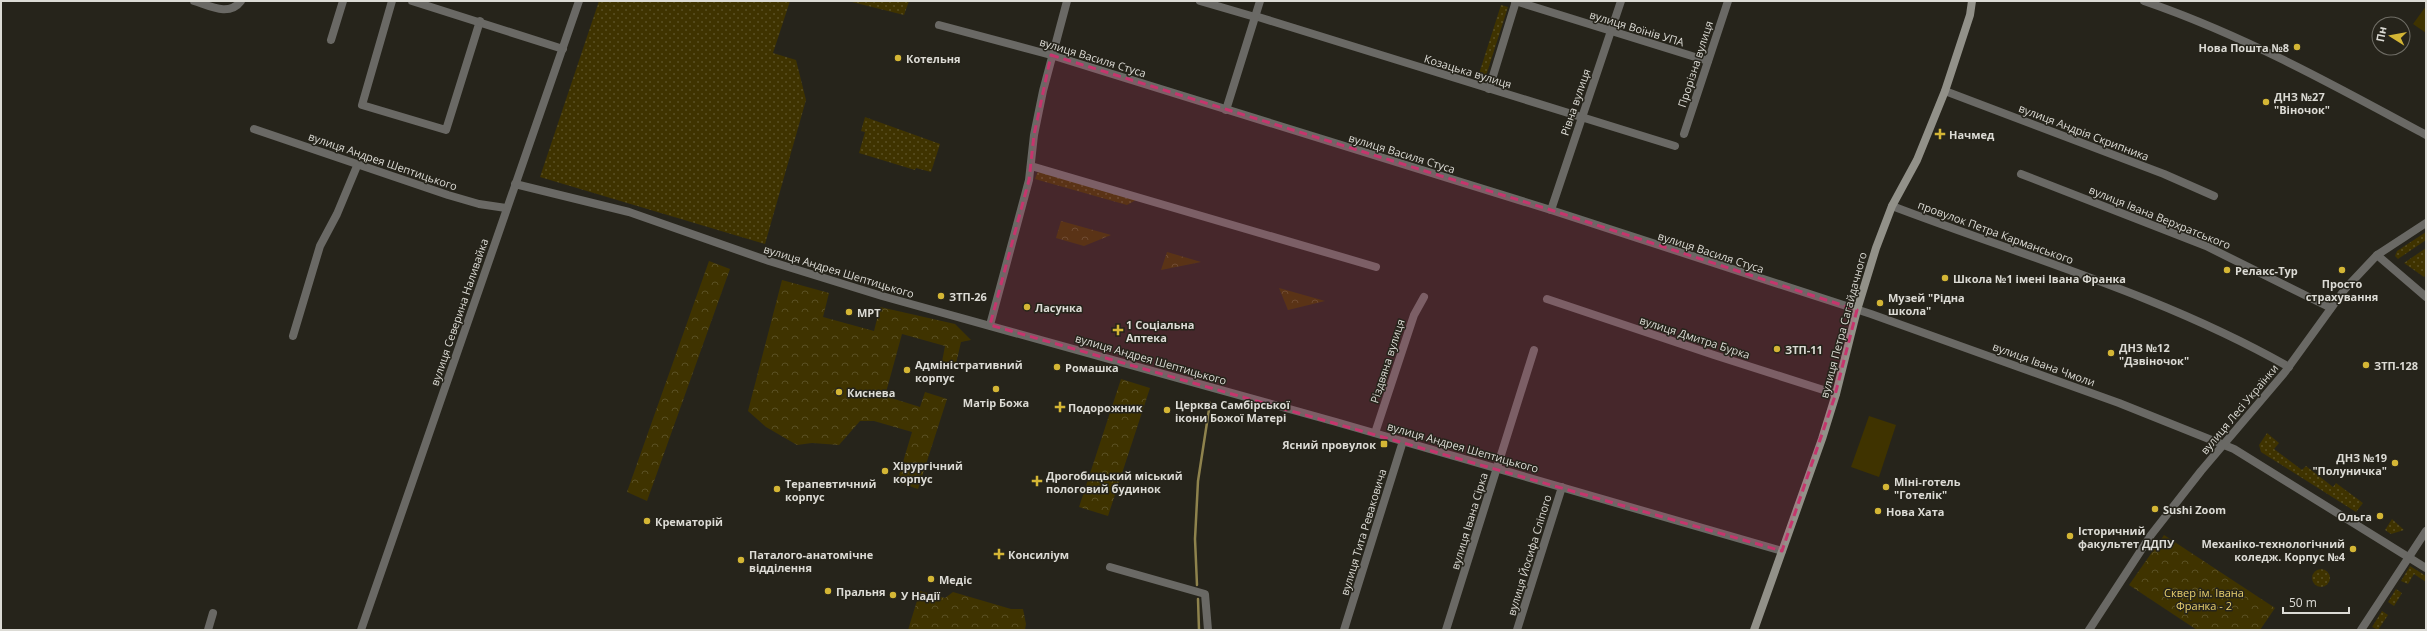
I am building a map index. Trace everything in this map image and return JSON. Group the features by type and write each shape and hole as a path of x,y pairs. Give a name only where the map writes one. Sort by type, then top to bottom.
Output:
{"main road":[{"name":"вулиця Петра Сагайдачного","path":"1754,630 1836,394 1857,310 1876,248 1892,206 1917,160 1945,91 1971,3"}],"street":[{"path":"194,1 226,10 237,6 241,1"},
{"path":"331,40 343,1"},
{"path":"392,1 362,105 446,130 480,21"},
{"path":"412,1 480,21 563,49"},
{"name":"вулиця Северина Наливайка","path":"362,630 506,208 579,1"},
{"path":"990,325 1032,166 1034,136 1051,55 1067,1"},
{"name":"Козацька вулиця","path":"1200,1 1675,146"},
{"path":"1226,110 1260,1"},
{"path":"1489,89 1515,1"},
{"name":"вулиця Воїнів УПА","path":"1515,1 1708,61"},
{"name":"Рівна вулиця","path":"1551,210 1622,1"},
{"name":"Прорізна вулиця","path":"1684,134 1728,1"},
{"path":"2144,1 2216,28 2276,55 2426,135"},
{"name":"вулиця Василя Стуса","path":"939,25 1051,55 1551,210 1857,310"},
{"name":"вулиця Андрія Скрипника","path":"1945,91 2164,174 2214,196"},
{"name":"вулиця Андрея Шептицького","path":"254,129 357,166 468,201 506,208"},
{"path":"293,336 320,246 338,214 357,166"},
{"path":"1032,166 1376,267"},
{"name":"вулиця Івана Верхратського","path":"2021,174 2196,242 2331,308"},
{"name":"вулиця Андрея Шептицького","path":"515,184 629,212 769,261 882,296 1375,433 1782,551"},
{"name":"провулок Петра Карманського","path":"1892,206 2138,294 2257,349 2289,367"},
{"name":"вулиця Лесі Українки","path":"2090,630 2151,535 2223,444 2289,367 2331,308 2361,270 2378,255 2426,223"},
{"path":"2378,255 2426,297"},
{"name":"Різдвяна вулиця","path":"1375,433 1414,315 1424,297"},
{"name":"вулиця Дмитра Бурка","path":"1547,299 1836,394"},
{"name":"вулиця Івана Чмоли","path":"1857,310 2119,403 2223,444 2426,568"},
{"name":"вулиця Івана Сірка","path":"1446,630 1534,350"},
{"name":"вулиця Тита Реваковича","path":"1344,630 1403,441"},
{"name":"вулиця Йосифа Сліпого","path":"1517,630 1562,487"},
{"path":"2361,630 2426,531"},
{"path":"1110,566 1205,594 1208,630"},
{"path":"208,630 213,613"}],"highlighted area":[{"path":"1051,55 1551,210 1857,310 1834,399 1782,551 990,325 1029,180 1034,135"}],"green space":[{"path":"599,1 790,1 773,53 796,60 806,100 765,244 540,177"},
{"path":"848,1 909,1 904,15"},
{"path":"1501,5 1508,7 1484,82 1477,80"},
{"path":"2426,6 2426,33 2413,24"},
{"path":"865,117 940,144 931,172 916,168 915,170 859,153 865,132 861,131"},
{"path":"1038,171 1136,200 1127,205 1035,179"},
{"path":"1061,221 1111,235 1084,246 1056,238"},
{"path":"2426,232 2426,240 2398,259 2395,256 2397,251"},
{"path":"2426,248 2426,275 2424,277 2404,263"},
{"path":"1167,252 1201,262 1161,270"},
{"path":"709,261 730,269 647,501 627,492"},
{"path":"782,280 829,293 823,317 874,331 880,307 955,324 971,340 961,342 955,368 947,369 941,367 945,346 902,334 885,396 920,407 925,392 947,399 918,489 897,482 912,432 874,421 860,421 839,445 812,443 797,445 766,427 748,411"},
{"path":"1279,288 1325,301 1288,310"},
{"path":"1121,379 1150,388 1108,516 1079,507"},
{"path":"1869,416 1896,425 1879,477 1851,467"},
{"path":"2267,433 2279,443 2274,449 2302,470 2306,466 2333,487 2336,483 2363,503 2356,512 2261,452 2259,445"},
{"path":"2392,519 2404,530 2391,534 2385,530"},
{"name":"Сквер ім. Івана Франка - 2","path":"2164,535 2275,608 2260,630 2197,630 2129,585"},
{"path":"2410,566 2426,576 2426,582 2414,574 2408,584 2401,581"},
{"path":"2321,569 2327,572 2330,578 2327,584 2321,587 2315,584 2312,578 2315,572"},
{"path":"2396,589 2402,593 2394,606 2388,602"},
{"path":"920,591 945,598 953,592 1011,609 1023,609 1026,624 1025,630 908,630"},
{"path":"2382,611 2388,615 2378,630 2372,627"}],"waterway":[{"path":"1197,585 1195,539 1198,481 1210,403"},
{"path":"1198,599 1199,630"}],"place":[{"name":"Нова Пошта №8","path":"2297,47"},
{"name":"Котельня","path":"898,58"},
{"name":"ДНЗ №27 \"Віночок\"","path":"2266,102"},
{"name":"Начмед","path":"1940,134"},
{"name":"Релакс-Тур","path":"2227,270"},
{"name":"Просто страхування","path":"2342,270"},
{"name":"Школа №1 імені Івана Франка","path":"1945,278"},
{"name":"ЗТП-26","path":"941,296"},
{"name":"Музей \"Рідна школа\"","path":"1880,303"},
{"name":"Ласунка","path":"1027,307"},
{"name":"МРТ","path":"849,312"},
{"name":"1 Соціальна Аптека","path":"1118,330"},
{"name":"ЗТП-11","path":"1777,349"},
{"name":"ДНЗ №12 \"Дзвіночок\"","path":"2111,353"},
{"name":"ЗТП-128","path":"2366,365"},
{"name":"Ромашка","path":"1057,367"},
{"name":"Адміністративний корпус","path":"907,370"},
{"name":"Матір Божа","path":"996,389"},
{"name":"Киснева","path":"839,392"},
{"name":"Подорожник","path":"1060,407"},
{"name":"Церква Самбірської ікони Божої Матері","path":"1167,410"},
{"name":"Ясний провулок","path":"1384,444"},
{"name":"ДНЗ №19 \"Полуничка\"","path":"2395,463"},
{"name":"Хірургічний корпус","path":"885,471"},
{"name":"Дрогобицький міський пологовий будинок","path":"1037,481"},
{"name":"Міні-готель \"Готелік\"","path":"1886,487"},
{"name":"Терапевтичний корпус","path":"777,489"},
{"name":"Sushi Zoom","path":"2155,509"},
{"name":"Нова Хата","path":"1878,511"},
{"name":"Ольга","path":"2380,516"},
{"name":"Крематорій","path":"647,521"},
{"name":"Історичний факультет ДДПУ","path":"2070,536"},
{"name":"Механіко-технологічний коледж. Корпус №4","path":"2353,549"},
{"name":"Консиліум","path":"999,554"},
{"name":"Паталого-анатомічне відділення","path":"741,560"},
{"name":"Медіс","path":"931,579"},
{"name":"Пральня","path":"828,591"},
{"name":"У Надії","path":"893,595"}]}
